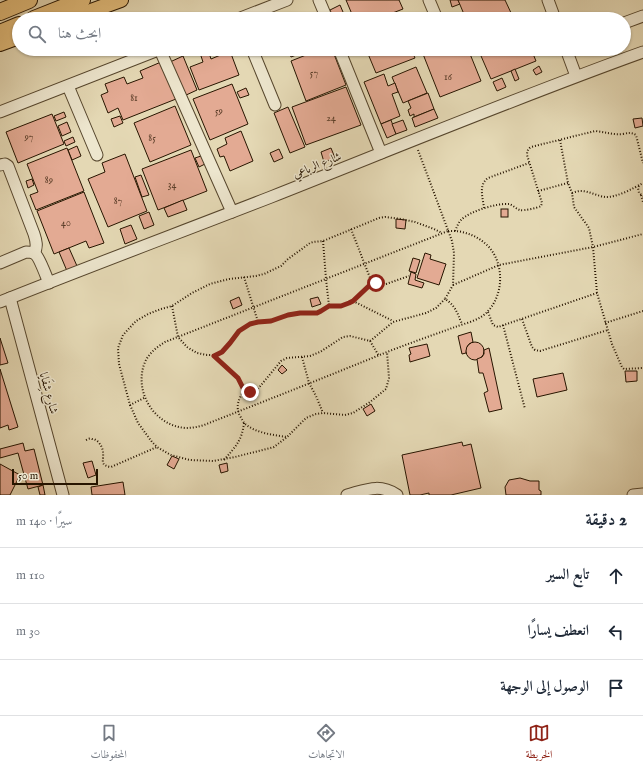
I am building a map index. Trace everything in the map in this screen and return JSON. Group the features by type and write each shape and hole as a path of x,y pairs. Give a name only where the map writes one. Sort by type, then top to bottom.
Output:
{"highway":[{"path":"0,12 29,0"},
{"path":"52,12 82,0"},
{"path":"0,33 12,28"}],"main road":[{"path":"88,12 121,0"},
{"path":"0,44 12,40"}],"street":[{"path":"257,12 287,0"},
{"path":"319,0 324,12"},
{"path":"429,0 434,12"},
{"path":"548,0 552,12"},
{"path":"631,20 643,16"},
{"name":"شارع الرباعي","path":"5,300 576,76 643,52"},
{"path":"0,112 143,56"},
{"path":"164,56 232,212"},
{"path":"255,56 275,105"},
{"path":"342,56 381,153"},
{"path":"569,56 576,76"},
{"path":"68,86 97,155"},
{"path":"0,165 5,164 8,166 37,244 37,248 34,253"},
{"path":"0,263 26,252 34,253 38,258 49,283"},
{"name":"شارع شِفَايا","path":"5,300 63,495"},
{"path":"347,495 373,488 388,489 397,495"},
{"path":"633,495 643,494"}],"path":[{"path":"455,231 459,221 467,214 484,208 508,204 519,210 523,210 541,206 542,203 527,155 528,149 531,147 595,131 611,134 634,133 636,134 643,163"},
{"path":"370,341 394,322 426,313 436,308 445,299 453,285 454,253 452,241 414,139"},
{"path":"560,140 574,207 589,228 593,247 597,293 612,344 624,369 643,368"},
{"path":"484,208 482,186 488,178 529,163"},
{"path":"572,193 580,191 610,197 639,186 643,182"},
{"path":"538,191 568,183"},
{"path":"639,186 638,191 642,196 643,202"},
{"path":"387,352 389,378 386,390 353,413 345,415 316,414 306,418 287,437 274,447 224,460 213,461 190,460 171,454 157,447 138,423 130,404 119,364 118,348 123,335 136,321 148,314 172,306 192,292 210,284 229,279 264,274 281,266 288,259 313,242 324,241 379,218 393,218 415,222 442,233"},
{"path":"351,229 372,283"},
{"path":"455,231 465,232 484,242 490,249 499,265 499,286 496,297 488,312 477,319 387,352 204,425 185,428 172,425 161,419 144,398 142,384 145,362 156,348 165,342 442,233 455,231"},
{"path":"453,285 499,265 593,247 643,234"},
{"path":"324,241 329,306"},
{"path":"214,356 222,352 239,331 250,324 271,321 288,315 300,313 317,313 329,306 341,306 353,301 372,283 386,284 409,276"},
{"path":"244,277 258,322"},
{"path":"488,312 493,325 498,327 597,293"},
{"path":"445,299 455,307 462,324"},
{"path":"353,301 394,322"},
{"path":"172,306 178,337 187,348 197,353 214,356 238,378 244,390 250,392 257,390 281,361 287,358 310,356 320,352 343,337 350,336 370,341 379,356"},
{"path":"605,323 643,311"},
{"path":"522,319 532,347 535,350 540,351 608,330"},
{"path":"503,325 525,409"},
{"path":"302,357 309,383 323,414"},
{"path":"244,390 237,405 238,412 244,423 254,430 287,437"},
{"path":"130,404 144,398"},
{"path":"224,460 239,441 243,433 244,423"},
{"path":"86,440 92,438 97,440 104,454 102,460 104,464 111,467 157,447"}],"building":[{"path":"346,0 399,0 403,9 395,12 351,12"},
{"path":"450,0 458,0 460,4 452,7"},
{"path":"458,0 505,0 511,12 463,12"},
{"path":"340,5 343,12 331,12 330,10"},
{"path":"183,56 197,90 184,96 170,62"},
{"path":"201,56 210,56 211,59 218,56 232,56 239,75 199,90 190,67 203,62"},
{"path":"304,56 335,56 346,85 306,101 291,61"},
{"path":"369,56 414,56 415,58 376,73"},
{"path":"424,56 471,56 481,81 440,97"},
{"path":"481,56 534,56 536,61 491,79"},
{"path":"161,62 176,99 123,120 118,108 108,113 101,95 108,92 105,84 124,77 127,84 143,78 140,71"},
{"path":"539,66 542,72 536,75 533,70"},
{"path":"416,67 427,93 403,103 392,77"},
{"path":"515,69 519,79 515,81 511,71"},
{"path":"384,74 388,86 395,83 398,92 392,94 400,116 381,124 364,82"},
{"path":"502,78 506,87 497,91 493,82"},
{"path":"232,84 248,124 210,140 193,99"},
{"path":"346,87 361,125 306,145 292,107"},
{"path":"246,88 249,95 240,98 237,92"},
{"path":"428,93 434,109 414,117 414,114 410,116 408,110 411,108 408,101"},
{"path":"175,106 191,145 150,162 134,123"},
{"path":"288,107 305,147 290,153 274,113"},
{"path":"434,109 438,118 415,127 412,118"},
{"path":"64,112 66,117 56,121 54,116"},
{"path":"52,114 64,144 18,163 6,132"},
{"path":"120,116 123,123 114,127 111,119"},
{"path":"642,118 643,126 635,128 633,119"},
{"path":"391,120 396,134 387,138 381,124"},
{"path":"403,120 407,130 396,134 392,124"},
{"path":"67,122 71,132 62,136 58,126"},
{"path":"241,131 253,161 230,171 224,156 220,157 217,149 227,144 225,138"},
{"path":"73,137 75,142 66,146 64,141"},
{"path":"77,146 81,156 72,160 68,150"},
{"path":"67,148 84,191 36,210 30,195 38,192 27,164"},
{"path":"331,148 335,158 324,162 321,152"},
{"path":"279,149 283,158 274,162 270,153"},
{"path":"191,150 207,191 158,210 142,169"},
{"path":"125,154 147,211 108,227 88,179 105,172 102,163"},
{"path":"204,155 207,163 199,167 195,158"},
{"path":"141,175 149,195 142,197 135,177"},
{"path":"32,179 34,185 28,188 26,181"},
{"path":"84,192 104,243 89,248 86,241 54,254 37,211"},
{"path":"183,200 187,210 168,217 164,208"},
{"path":"501,209 508,209 508,217 501,217"},
{"path":"149,212 154,225 144,229 139,216"},
{"path":"396,219 406,220 405,229 396,228"},
{"path":"131,225 137,239 125,244 120,229"},
{"path":"69,248 77,266 67,271 59,252"},
{"path":"425,253 431,255 430,259 446,264 439,285 417,278"},
{"path":"413,258 420,260 416,273 409,271"},
{"path":"411,272 416,274 415,280 424,283 422,288 408,284"},
{"path":"239,297 242,305 233,309 230,301"},
{"path":"318,297 321,304 312,307 310,299"},
{"path":"471,332 473,342 467,347 466,353 462,354 458,336"},
{"path":"0,338 8,363 0,365"},
{"path":"475,342 481,345 484,351 481,357 475,360 469,357 466,351 469,345"},
{"path":"427,344 430,356 410,362 409,355 411,354 409,348"},
{"path":"489,348 502,409 489,412 484,393 488,391 483,373 479,373 477,359 482,357 484,350"},
{"path":"282,365 287,370 282,374 278,370"},
{"path":"0,369 18,427 9,430 8,425 0,428"},
{"path":"625,371 637,371 637,381 626,382"},
{"path":"563,373 567,390 537,397 533,379"},
{"path":"371,404 375,411 367,416 363,409"},
{"path":"462,442 463,446 471,444 481,488 451,495 429,495 429,493 410,495 402,455"},
{"path":"23,443 25,451 34,449 43,485 28,489 18,453 0,458 0,449"},
{"path":"172,456 179,459 174,469 167,465"},
{"path":"92,461 96,475 88,478 83,463"},
{"path":"227,463 228,471 221,473 219,465"},
{"path":"0,464 20,475 10,495 0,495"},
{"path":"520,478 530,481 539,481 539,490 541,491 541,495 506,495 505,487 509,480"},
{"path":"123,482 125,495 92,495 91,487"},
{"path":"43,485 45,495 40,495 38,487"}],"route":[{"path":"250,392 244,390 238,378 214,356 222,352 239,331 250,324 258,322 271,321 288,315 300,313 317,313 329,306 341,306 353,301 372,283 376,283"}]}
